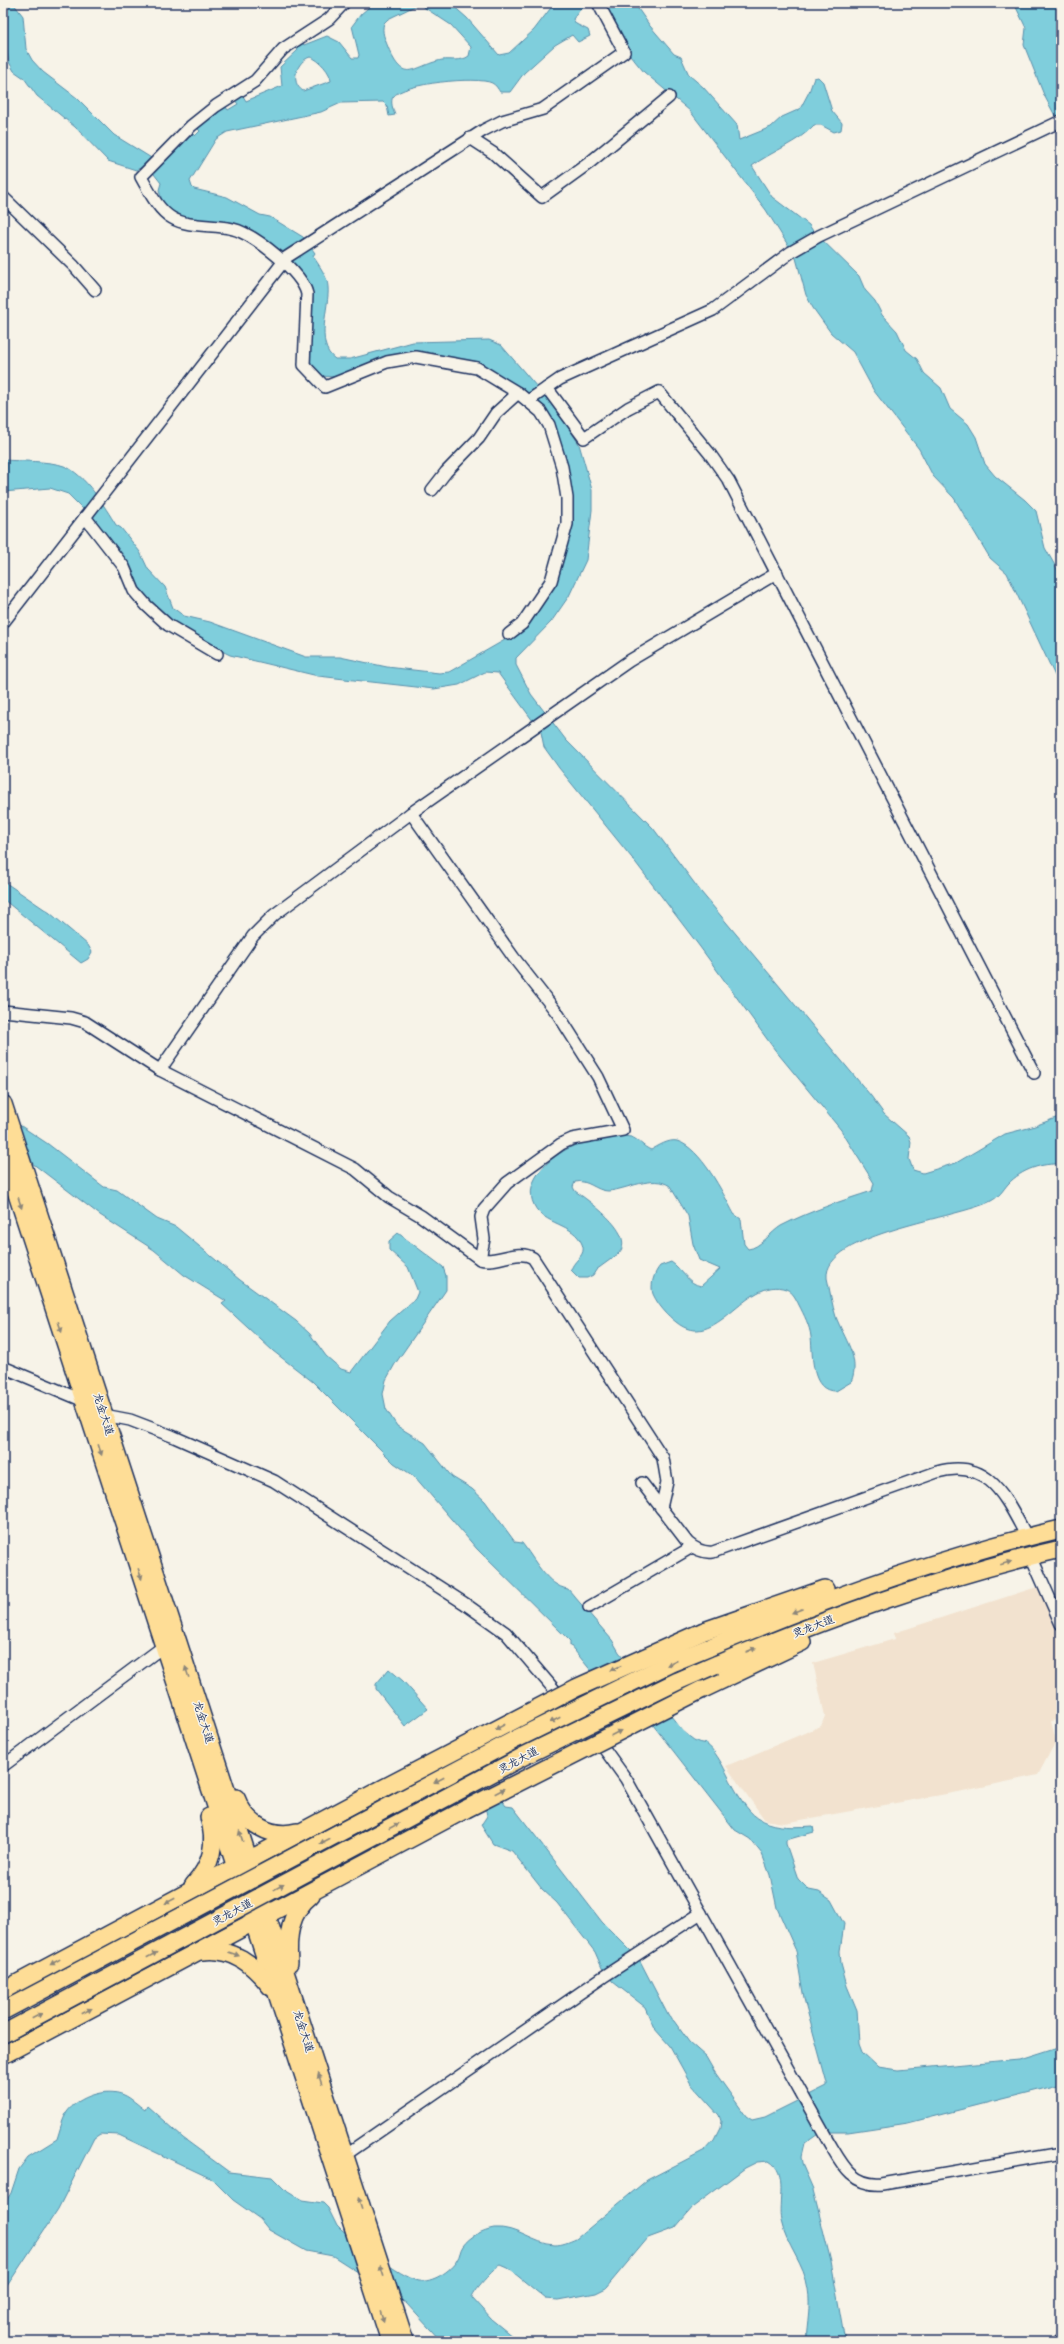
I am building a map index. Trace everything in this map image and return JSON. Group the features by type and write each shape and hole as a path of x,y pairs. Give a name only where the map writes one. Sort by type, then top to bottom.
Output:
{"main road":[{"name":"龙金大道","path":"3,1104 104,1415 191,1707 285,1996 354,2232 390,2341"},
{"name":"龙金大道","path":"3,1152 164,1646 191,1707"},
{"name":"灵龙大道","path":"3,2011 516,1739 663,1666 832,1598 996,1546 1061,1529"},
{"path":"3,1991 378,1791 576,1688 704,1631 792,1600 870,1576 996,1546"},
{"name":"灵龙大道","path":"3,2034 524,1756 678,1680 838,1616 983,1570 1061,1548"},
{"path":"3,2055 466,1809 701,1690 810,1638 934,1592 983,1570"},
{"path":"191,1707 213,1728 239,1805 245,1816 256,1825 271,1832 293,1833 307,1829"},
{"path":"187,1892 208,1866 214,1841 213,1831 190,1750 191,1707"},
{"path":"285,1996 287,1942 290,1926 304,1901 325,1884"},
{"path":"196,1953 217,1950 239,1956 285,1996"},
{"name":"龙金大道","path":"285,1996 345,2155 405,2341"}],"street":[{"path":"344,3 328,19 283,49 254,81 216,106 191,126 141,177 162,209 172,218 179,221 239,231 285,260 303,285 307,294 304,365 325,387 387,362 416,357 477,368 518,393 542,412 551,432 562,466 567,494 567,524 551,580 522,624 509,634"},
{"path":"3,623 285,260 316,238 470,138 502,121 543,109 624,52 598,3"},
{"path":"470,138 493,153 542,197 589,163 669,97"},
{"path":"528,401 560,379 713,310 791,252 819,236 1061,121"},
{"path":"3,197 74,266 94,290"},
{"path":"547,388 584,438 628,408 659,392 718,463 1034,1073"},
{"path":"432,490 446,472 479,438 496,413 518,393"},
{"path":"86,516 124,567 134,591 142,602 168,625 217,654"},
{"path":"160,1070 260,929 274,915 411,813 629,661 776,573"},
{"path":"411,813 514,958 558,1014 598,1077 623,1130 572,1139 561,1144 507,1183 484,1209 482,1214 480,1223 484,1239 480,1259"},
{"path":"3,1011 81,1020 160,1070 355,1169 389,1197 421,1216 480,1259 487,1261 523,1254 530,1256 535,1261 663,1458 668,1482 661,1508"},
{"path":"3,1367 84,1401"},
{"path":"104,1415 130,1420 172,1436 274,1482 458,1599 506,1633 618,1765 800,2093 827,2140 851,2175 870,2184 882,2184 1061,2153"},
{"path":"642,1482 692,1547 704,1552 713,1552 937,1472 958,1469 980,1473 995,1485 1027,1537"},
{"path":"589,1607 692,1547"},
{"path":"1031,1556 1061,1624"},
{"path":"3,1766 164,1646"},
{"path":"345,2155 603,1977 700,1913"}],"shaded area":[{"path":"1037,1587 1053,1612 1061,1631 1061,1719 1051,1721 1056,1741 1038,1775 963,1791 784,1823 765,1820 726,1766 821,1726 825,1716 813,1663 895,1639 894,1633"}],"water":[{"path":"3,3 13,3 23,16 26,49 32,60 43,72 77,98 114,135 161,164 192,133 195,136 200,131 197,128 225,106 228,110 238,104 235,100 243,96 246,101 282,86 280,67 298,50 294,45 301,42 304,45 327,36 339,42 352,58 358,58 359,55 352,26 361,14 374,3 450,3 467,18 499,55 509,53 534,30 550,9 560,3 585,3 573,19 576,24 588,30 590,36 578,42 572,35 555,45 524,73 510,92 500,92 492,83 484,81 472,80 441,82 410,88 399,92 392,99 392,106 395,115 389,116 387,106 383,102 341,103 321,112 227,132 216,139 190,181 194,189 227,197 260,215 270,217 303,237 315,253 313,256 328,283 324,335 325,344 335,359 350,359 413,342 489,340 501,345 537,387 528,393 474,363 394,356 334,377 322,376 313,367 309,358 311,289 284,252 243,228 177,219 163,205 159,190 161,183 147,165 136,170 108,161 75,127 37,96 24,78 14,71 9,62 3,35","holes":["419,4 451,25 471,47 469,56 459,60 442,60 410,70 404,70 399,66 388,47 383,32 384,23 388,19","310,57 317,60 324,67 329,74 331,81 303,91 296,82 296,72 301,63"]},
{"path":"603,3 634,3 650,26 674,54 681,57 689,75 703,87 737,125 739,140 771,127 782,117 800,109 809,92 814,78 818,77 823,82 832,111 842,123 841,130 834,132 821,125 814,125 793,142 752,166 772,197 809,225 813,231 859,276 865,290 875,301 882,315 897,331 906,350 917,359 924,373 941,388 950,409 968,424 976,437 985,464 995,476 1025,500 1036,511 1045,548 1061,576 1061,681 1055,676 1007,573 990,558 954,498 933,476 919,449 874,391 853,352 831,333 813,308 806,295 796,258 766,210 690,111 644,72 625,49"},
{"path":"1014,3 1061,3 1061,127 1044,95 1024,45 1026,28"},
{"path":"1061,127 1061,158 1057,144"},
{"path":"548,395 579,444 592,490 592,510 586,560 569,596 551,622 516,658 516,665 531,694 566,740 653,828 701,892 871,1096 884,1114 909,1136 911,1142 909,1159 913,1170 923,1173 956,1163 1005,1134 1032,1127 1061,1116 1061,1164 1040,1166 1020,1174 991,1201 869,1238 847,1249 832,1262 827,1278 832,1303 836,1317 853,1357 854,1365 854,1373 851,1382 836,1391 828,1390 821,1385 817,1379 814,1371 811,1337 808,1325 795,1298 791,1292 786,1289 771,1288 757,1293 718,1322 704,1329 691,1329 676,1322 663,1310 657,1302 652,1290 653,1279 660,1266 671,1262 692,1282 701,1286 720,1269 699,1260 693,1244 688,1216 670,1186 663,1183 648,1182 608,1191 584,1182 575,1182 573,1187 575,1191 600,1210 609,1219 617,1228 622,1238 622,1246 618,1254 596,1270 593,1275 587,1278 579,1278 571,1270 583,1252 582,1244 578,1237 566,1228 544,1217 538,1212 534,1205 531,1196 535,1178 556,1156 577,1144 617,1136 634,1138 651,1150 667,1142 674,1141 686,1145 703,1162 734,1214 741,1219 744,1244 748,1249 757,1246 781,1226 826,1207 872,1191 874,1183 841,1130 775,1050 700,947 636,863 559,768 544,747 541,732 498,673 485,672 459,685 434,689 318,676 230,655 192,636 157,613 91,517 68,494 50,488 3,492 3,460 58,464 72,470 87,483 94,492 116,525 121,528 140,552 148,569 165,587 173,608 184,616 210,622 306,657 340,657 387,667 439,673 449,672 517,633 550,588 569,508 537,402"},
{"path":"3,881 50,913 88,945 92,952 88,959 81,963 3,899"},
{"path":"3,1114 48,1144 104,1187 117,1190 157,1219 176,1227 240,1280 296,1321 310,1334 326,1356 341,1369 351,1372 390,1321 415,1299 418,1292 408,1267 389,1250 389,1241 398,1233 443,1267 446,1276 446,1290 395,1364 386,1380 383,1394 386,1409 397,1426 425,1443 452,1477 472,1489 485,1501 515,1542 522,1543 547,1577 560,1587 568,1589 612,1640 619,1652 683,1731 694,1740 706,1744 712,1749 734,1788 750,1811 758,1818 768,1823 780,1826 813,1826 814,1832 786,1840 786,1844 798,1879 809,1890 819,1892 831,1900 844,1924 840,1951 841,1964 847,1986 857,2010 859,2044 862,2052 878,2067 898,2070 1020,2059 1061,2046 1061,2084 908,2123 848,2132 821,2132 804,2144 801,2157 802,2164 813,2189 831,2262 845,2341 806,2341 809,2308 808,2289 803,2272 783,2230 780,2213 781,2180 775,2166 769,2161 757,2162 745,2168 693,2207 675,2228 648,2238 606,2288 596,2293 558,2300 546,2299 508,2268 501,2265 484,2280 475,2291 472,2298 491,2319 518,2341 441,2341 406,2303 333,2256 306,2251 269,2230 260,2219 233,2200 212,2179 119,2135 100,2134 94,2138 58,2209 3,2292 3,2206 11,2193 19,2169 28,2157 57,2139 64,2118 72,2107 85,2098 101,2093 109,2092 127,2096 145,2110 147,2106 183,2138 229,2172 272,2177 284,2189 302,2200 323,2203 328,2208 337,2226 342,2231 390,2266 410,2278 419,2281 430,2280 446,2272 457,2260 462,2248 469,2239 490,2229 502,2228 518,2232 539,2242 555,2245 563,2244 576,2239 647,2180 705,2150 714,2140 720,2128 721,2121 719,2115 691,2084 670,2046 654,2028 645,2007 613,1982 602,1968 595,1952 557,1903 542,1889 512,1851 493,1844 481,1825 487,1816 485,1805 499,1797 506,1806 513,1807 602,1922 639,1959 669,2017 674,2021 689,2042 706,2057 714,2071 746,2116 752,2120 765,2117 827,2086 827,2083 804,1999 796,1951 777,1908 770,1875 762,1854 750,1839 735,1830 653,1725 597,1678 570,1645 570,1641 477,1549 415,1477 394,1463 313,1382 273,1351 222,1304 226,1301 184,1275 154,1250 100,1215 32,1163 3,1146"},
{"path":"389,1669 403,1681 428,1709 405,1726 376,1689 376,1684"}]}
